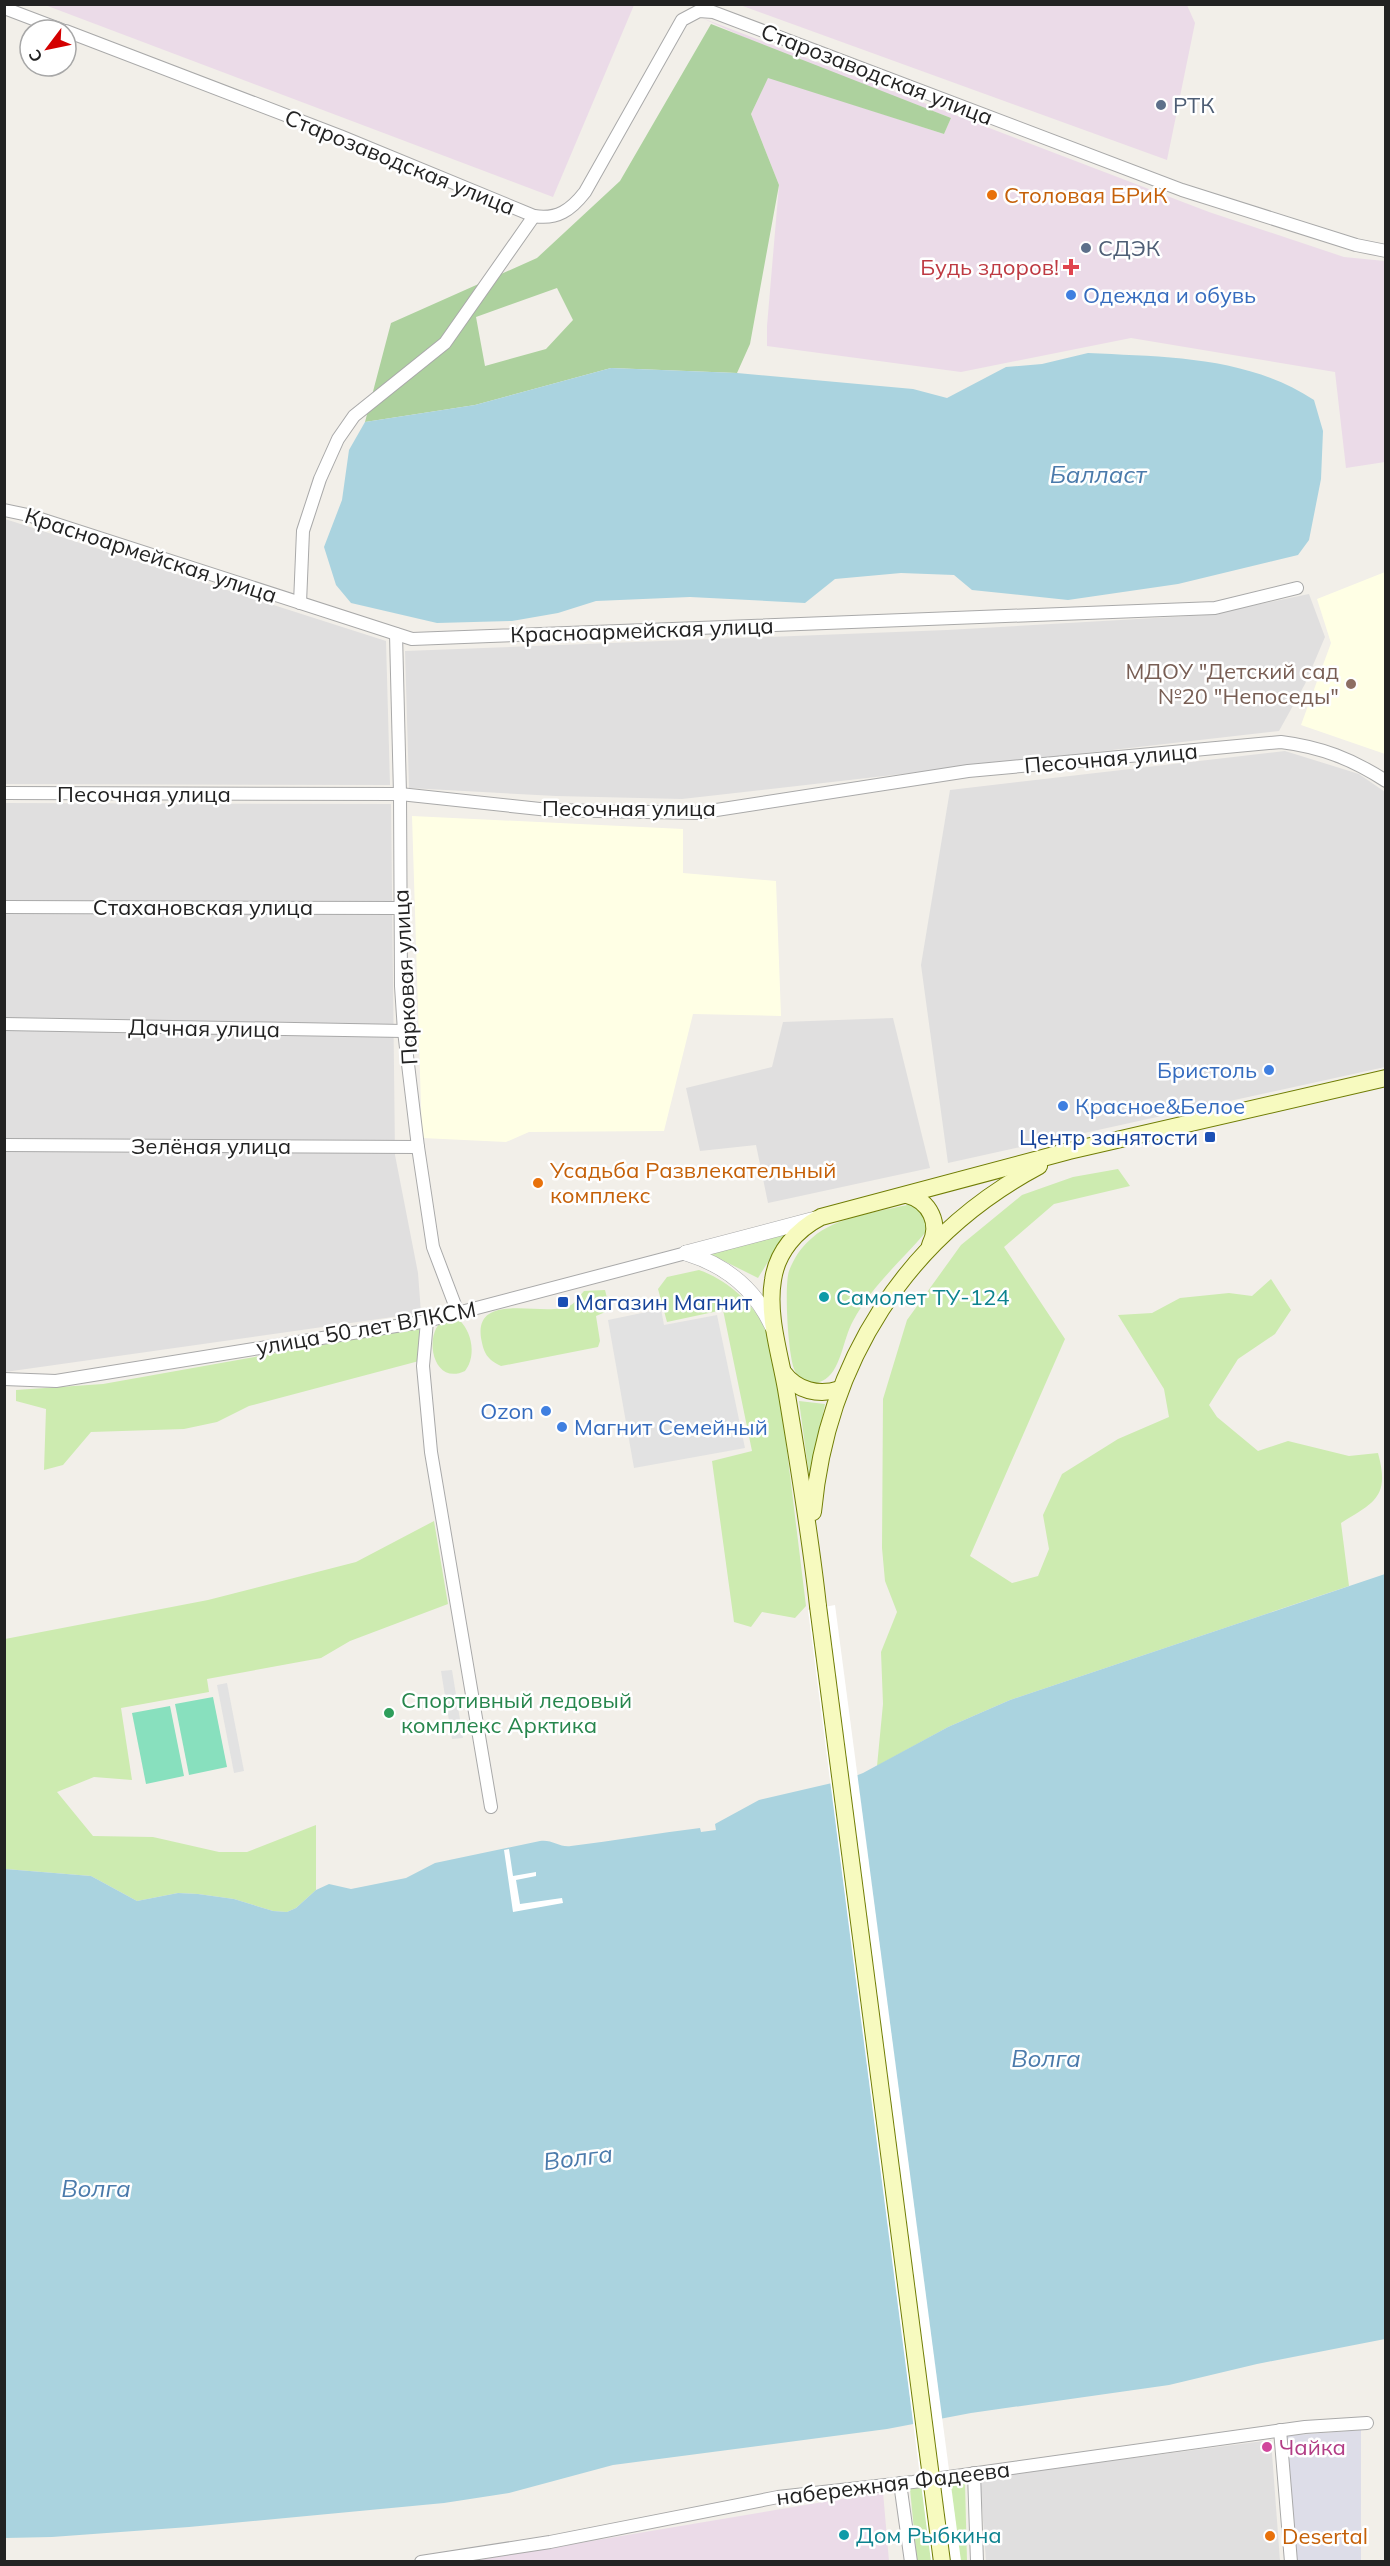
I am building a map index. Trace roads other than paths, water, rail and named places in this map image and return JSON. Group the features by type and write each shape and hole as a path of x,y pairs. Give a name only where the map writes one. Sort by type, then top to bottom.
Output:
{"main road":[{"name":"улица 50 лет ВЛКСМ","path":"821,1217 1069,1151 1386,1078"},
{"path":"812,1543 819,1465 840,1389 860,1344 885,1303 930,1246 995,1192 1069,1151"},
{"path":"907,1195 922,1202 932,1214 934,1230 930,1246"},
{"path":"821,1217 793,1238 777,1263 771,1292 775,1333 812,1543 818,1606 942,2562"},
{"path":"783,1372 792,1382 809,1390 822,1392 840,1389"}],"street":[{"name":"Старозаводская улица","path":"4,8 30,18"},
{"name":"Старозаводская улица","path":"78,36 340,136 534,216 556,217 579,201 682,20 690,14 703,11 727,17 1182,190 1356,245 1386,251"},
{"path":"300,603 303,531 320,479 338,438 354,416 445,343 534,216"},
{"name":"Красноармейская улица","path":"4,510 39,518 412,639 1215,608 1297,588"},
{"name":"Парковая улица","path":"396,634 404,1031 418,1147 434,1247 458,1313"},
{"name":"Песочная улица","path":"4,793 400,794 549,810 697,813 968,771 1281,742 1310,746 1356,762 1386,782"},
{"name":"Стахановская улица","path":"4,907 401,908"},
{"name":"Дачная улица","path":"4,1024 404,1031"},
{"name":"Зелёная улица","path":"4,1145 418,1147"},
{"name":"улица 50 лет ВЛКСМ","path":"4,1379 56,1381 427,1321 821,1217"},
{"path":"686,1253 713,1263 737,1279 757,1299 775,1333"},
{"path":"427,1321 423,1366 430,1442 491,1807"},
{"name":"набережная Фадеева","path":"421,2562 550,2542 778,2497 900,2483 1280,2430 1367,2423"},
{"path":"1280,2430 1291,2562"},
{"path":"974,2473 977,2562"},
{"path":"900,2483 911,2562"}],"water":[{"name":"Балласт","path":"1088,353 1176,358 1234,367 1288,386 1314,400 1323,431 1321,479 1309,540 1298,555 1178,584 1068,600 972,590 954,575 901,573 835,579 805,603 690,597 596,601 558,613 512,621 437,623 351,603 336,585 324,547 342,500 349,450 365,422 475,405 611,368 737,373 913,389 947,398 1006,367 1042,364"},
{"name":"Волга","path":"1385,1574 1385,2339 1257,2364 1169,2385 971,2413 887,2429 613,2465 509,2493 444,2503 189,2527 52,2537 5,2538 5,1869 91,1876 137,1901 178,1893 198,1894 234,1899 273,1911 287,1912 296,1908 316,1890 329,1884 351,1889 406,1878 435,1863 540,1841 567,1846 700,1828 701,1832 716,1830 715,1824 759,1800 845,1780 863,1773 948,1727 1010,1700"}],"place":[{"name":"РТК","path":"1161,105"},
{"name":"Столовая БРиК","path":"992,195"},
{"name":"СДЭК","path":"1086,248"},
{"name":"Будь здоров!","path":"1071,267"},
{"name":"Одежда и обувь","path":"1071,295"},
{"name":"МДОУ \"Детский сад №20 \"Непоседы\"","path":"1351,684"},
{"name":"Бристоль","path":"1269,1070"},
{"name":"Красное&Белое","path":"1063,1106"},
{"name":"Центр занятости","path":"1210,1137"},
{"name":"Усадьба Развлекательный комплекс","path":"538,1183"},
{"name":"Самолет ТУ-124","path":"824,1297"},
{"name":"Магазин Магнит","path":"563,1302"},
{"name":"Ozon","path":"546,1411"},
{"name":"Магнит Семейный","path":"562,1427"},
{"name":"Спортивный ледовый комплекс Арктика","path":"389,1713"},
{"name":"Чайка","path":"1267,2447"},
{"name":"Дом Рыбкина","path":"844,2535"},
{"name":"Desertal","path":"1270,2536"}]}
